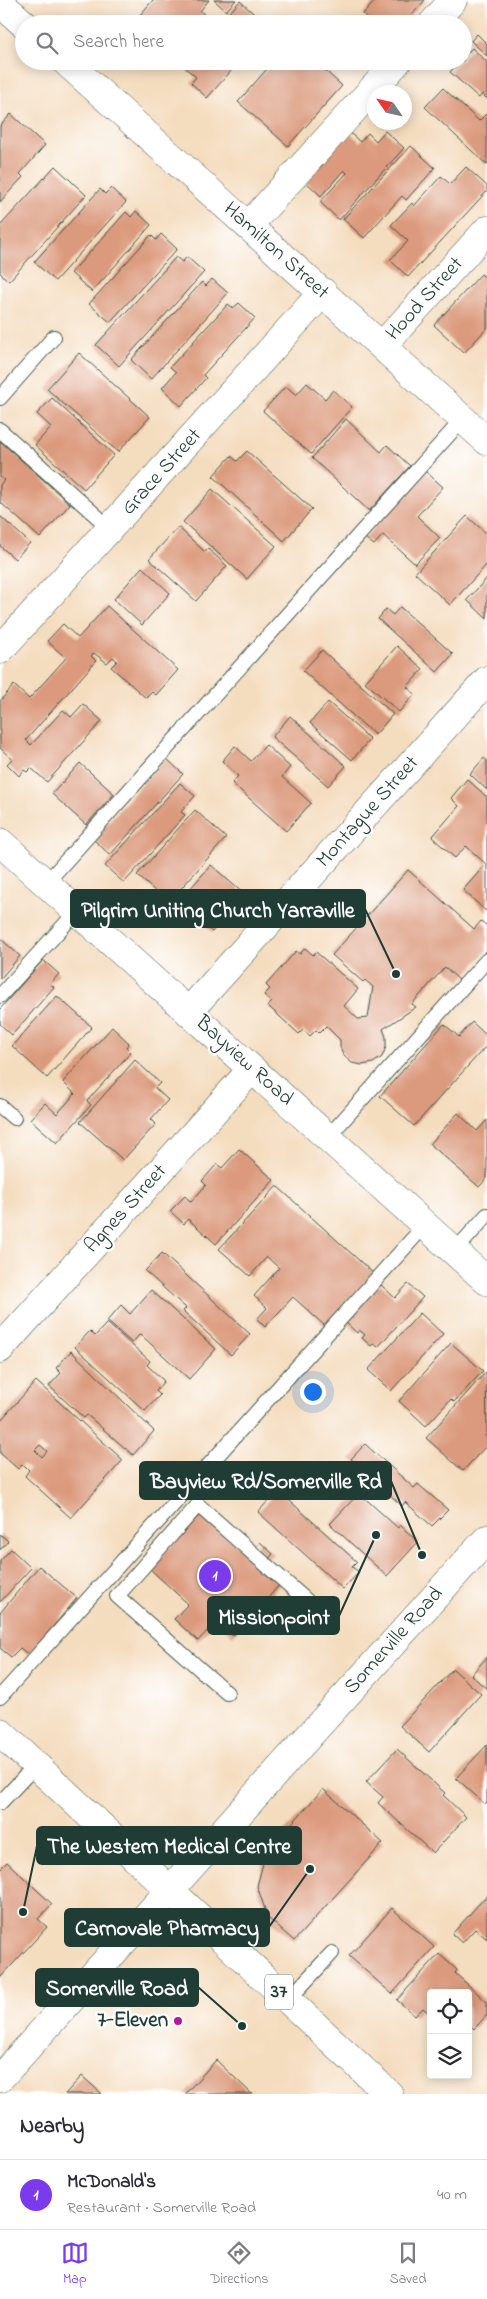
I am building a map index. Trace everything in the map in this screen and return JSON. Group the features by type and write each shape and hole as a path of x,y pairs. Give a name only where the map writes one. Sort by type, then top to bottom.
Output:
{"street":[{"path":"440,15 454,0"},
{"path":"0,3 15,16"},
{"name":"Hamilton Street","path":"75,70 487,441"},
{"path":"248,226 390,70"},
{"name":"Hood Street","path":"382,346 487,230"},
{"name":"Grace Street","path":"0,650 111,530 323,292"},
{"name":"Montague Street","path":"189,1012 487,680"},
{"name":"Bayview Road","path":"0,842 487,1281"},
{"name":"Agnes Street","path":"0,1349 252,1069"},
{"name":"Somerville Road","path":"0,2078 487,1539"},
{"name":"37","path":"0,1732 389,2094"}],"lane":[{"path":"0,398 54,338"},
{"path":"46,883 463,419"},
{"path":"0,430 111,530"},
{"path":"0,996 77,911"},
{"path":"328,1137 487,960"},
{"path":"0,1106 14,1118"},
{"path":"454,1251 487,1216"},
{"path":"0,1697 425,1225"},
{"path":"227,1693 117,1596 198,1505 307,1601"},
{"path":"0,1803 36,1765"},
{"path":"288,2000 332,1953"}],"building":[{"path":"153,0 209,0 200,11 203,15 140,15"},
{"path":"214,0 236,0 226,11"},
{"path":"376,0 425,0 412,15 363,14"},
{"path":"240,1 255,15 227,15"},
{"path":"477,34 487,44 487,56 472,42"},
{"path":"472,48 487,62 487,99 482,94 479,98 450,72 452,70 472,70"},
{"path":"188,70 232,70 207,98 191,83 196,77"},
{"path":"266,70 325,70 342,86 288,146 238,102"},
{"path":"443,88 479,121 487,113 487,165 425,107"},
{"path":"11,114 45,145 20,174 23,177 0,202 0,126"},
{"path":"385,131 404,148 339,220 320,202 347,173 344,170 321,196 305,181 349,132 360,142 368,133 376,141"},
{"path":"411,146 435,168 406,200 402,196 364,238 343,219"},
{"path":"55,166 86,195 9,281 0,273 0,226"},
{"path":"466,167 487,186 487,191 408,277 390,260 408,241 391,225 412,203 414,206 441,176 450,184"},
{"path":"111,188 126,202 55,281 34,262 100,189 105,194"},
{"path":"136,211 151,225 92,292 71,273 126,212 131,217"},
{"path":"161,234 177,249 110,322 89,304 151,235 156,240"},
{"path":"176,257 182,262 187,257 204,272 119,366 96,345"},
{"path":"481,274 487,279 487,328 464,353 434,325"},
{"path":"212,279 228,293 151,379 131,360 202,282 206,286"},
{"path":"239,303 255,318 203,375 206,378 181,406 162,388 176,372 170,367 228,304 233,308"},
{"path":"79,353 150,417 118,452 47,389"},
{"path":"307,383 325,399 333,390 352,407 311,454 263,411 286,386 296,395"},
{"path":"52,398 114,455 84,489 35,445 51,427 37,414"},
{"path":"346,419 381,452 387,445 410,466 369,511 312,458"},
{"path":"0,441 70,504 40,538 0,502 0,485 4,480 0,477"},
{"path":"247,451 312,509 284,541 213,476 231,456 237,461"},
{"path":"425,471 443,487 417,516 440,538 415,564 383,535 374,545 365,538"},
{"path":"212,489 276,546 247,579 183,522"},
{"path":"0,516 30,543 15,559 0,546"},
{"path":"467,516 487,534 487,564 450,605 415,573"},
{"path":"178,527 205,552 208,549 227,566 196,601 149,559"},
{"path":"142,567 170,593 142,625 114,599"},
{"path":"487,578 487,619 467,600"},
{"path":"107,606 178,670 156,695 152,692 146,698 111,667 117,661 113,657 107,663 94,653 91,656 96,661 26,740 31,745 63,710 71,717 83,704 102,721 47,782 31,768 27,772 24,770 19,776 7,764 12,759 0,748 0,701 14,685 29,699 66,658 47,641 63,624 78,638"},
{"path":"400,607 453,654 437,672 378,619 386,609 393,615"},
{"path":"397,646 423,669 407,687 415,694 399,712 365,682"},
{"path":"322,650 393,714 375,735 303,671"},
{"path":"328,702 370,739 352,760 310,723"},
{"path":"290,716 346,766 328,786 272,737"},
{"path":"266,745 290,767 282,777 311,803 286,831 232,783 238,776 222,761 235,746 251,761"},
{"path":"166,758 183,774 110,855 93,839"},
{"path":"484,758 487,761 487,790 470,774"},
{"path":"80,763 114,794 86,825 52,794"},
{"path":"467,779 487,797 487,912 463,890 486,864 466,846 455,858 432,837 459,806 451,798"},
{"path":"180,783 195,796 181,812 185,815 124,883 105,866"},
{"path":"195,810 226,838 168,903 137,875"},
{"path":"211,865 245,895 212,932 196,918 189,925 171,910"},
{"path":"408,870 474,929 481,921 487,926 487,950 460,981 445,967 412,1004 416,1007 383,1029 386,1037 386,1047 382,1057 373,1063 362,1065 352,1063 344,1056 340,1047 340,1040 326,1026 319,1033 316,1030 310,1036 303,1030 299,1034 268,1006 272,1002 264,995 270,989 266,985 296,951 300,954 305,948 313,955 316,952 358,989 344,1006 358,1019 368,1018 373,987 365,980 363,982 332,955"},
{"path":"0,938 20,956 0,979"},
{"path":"43,960 59,974 50,984 54,987 12,1035 0,1024 0,1009"},
{"path":"57,996 92,1027 47,1078 12,1046"},
{"path":"472,1022 487,1036 487,1045 414,1126 380,1096 444,1024 459,1037"},
{"path":"112,1027 129,1043 126,1047 131,1052 87,1101 91,1105 57,1143 30,1119 45,1103 57,1114 75,1094 63,1082"},
{"path":"135,1060 160,1083 155,1088 168,1100 151,1119 156,1124 123,1160 80,1122"},
{"path":"458,1113 477,1131 487,1120 487,1178 479,1187 430,1144"},
{"path":"239,1149 274,1180 216,1244 188,1219 184,1224 170,1211 185,1196 191,1202 206,1185 202,1181 217,1164 222,1168"},
{"path":"277,1186 373,1273 325,1326 293,1297 265,1327 257,1319 267,1308 254,1296 279,1268 267,1257 250,1276 219,1249"},
{"path":"162,1253 250,1334 231,1355 183,1311 186,1308 145,1271"},
{"path":"380,1284 395,1298 408,1284 423,1297 378,1347 373,1344 371,1346 362,1338 365,1335 363,1333 359,1330 357,1333 345,1322"},
{"path":"151,1290 216,1349 189,1379 140,1334 132,1343 107,1321 121,1305 130,1314"},
{"path":"420,1313 443,1334 391,1391 368,1370"},
{"path":"107,1323 150,1361 147,1365 164,1381 156,1391 160,1395 145,1411 75,1347 90,1331 95,1336"},
{"path":"451,1343 483,1371 454,1402 451,1399 426,1426 399,1401"},
{"path":"71,1351 154,1431 133,1455 87,1415 84,1418 49,1386 61,1373 56,1368"},
{"path":"486,1372 487,1433 485,1436 487,1438 487,1445 463,1471 426,1438"},
{"path":"36,1381 123,1460 71,1518 25,1476 29,1470 23,1464 18,1469 0,1453 0,1421","holes":["40,1445 47,1451 42,1457 35,1450"]},
{"path":"365,1444 414,1488 418,1484 448,1510 432,1526 405,1502 402,1506 351,1459"},
{"path":"278,1490 357,1562 352,1567 359,1572 343,1589 258,1512"},
{"path":"359,1493 398,1528 400,1525 418,1542 387,1576 330,1524"},
{"path":"201,1513 248,1555 260,1542 273,1554 261,1567 280,1584 262,1605 267,1609 257,1620 252,1615 233,1636 216,1621 198,1641 174,1619 188,1604 150,1569"},
{"path":"0,1534 8,1541 0,1550"},
{"path":"11,1549 31,1568 0,1602 0,1561"},
{"path":"39,1566 77,1598 29,1655 20,1648 11,1657 0,1648 0,1613"},
{"path":"487,1657 487,1689 471,1675"},
{"path":"453,1669 481,1694 429,1752 400,1726"},
{"path":"487,1745 487,1802 485,1804 456,1778"},
{"path":"397,1749 445,1793 443,1795 466,1817 433,1853 378,1803 383,1797 366,1782"},
{"path":"323,1789 383,1843 294,1941 268,1918 257,1886 266,1852"},
{"path":"7,1862 52,1904 38,1919 47,1927 0,1978 0,1869"},
{"path":"487,1895 487,1939 475,1929 462,1943 452,1934"},
{"path":"392,1908 434,1947 392,1994 349,1956"},
{"path":"439,1954 457,1970 455,1973 487,2002 487,2015 474,2029 472,2027 472,1989 427,1989 427,2012 423,2008 415,2016 397,2000"},
{"path":"216,2060 252,2094 185,2094"},
{"path":"82,2076 102,2094 65,2094"}],"place":[{"name":"Pilgrim Uniting Church Yarraville","path":"396,974"},
{"name":"Missionpoint","path":"376,1535"},
{"name":"Bayview Rd/Somerville Rd","path":"422,1555"},
{"name":"McDonald's","path":"215,1576"},
{"name":"Carnovale Pharmacy","path":"310,1869"},
{"name":"The Western Medical Centre","path":"23,1912"},
{"name":"7-Eleven","path":"178,2021"},
{"name":"Somerville Road","path":"242,2026"}]}
